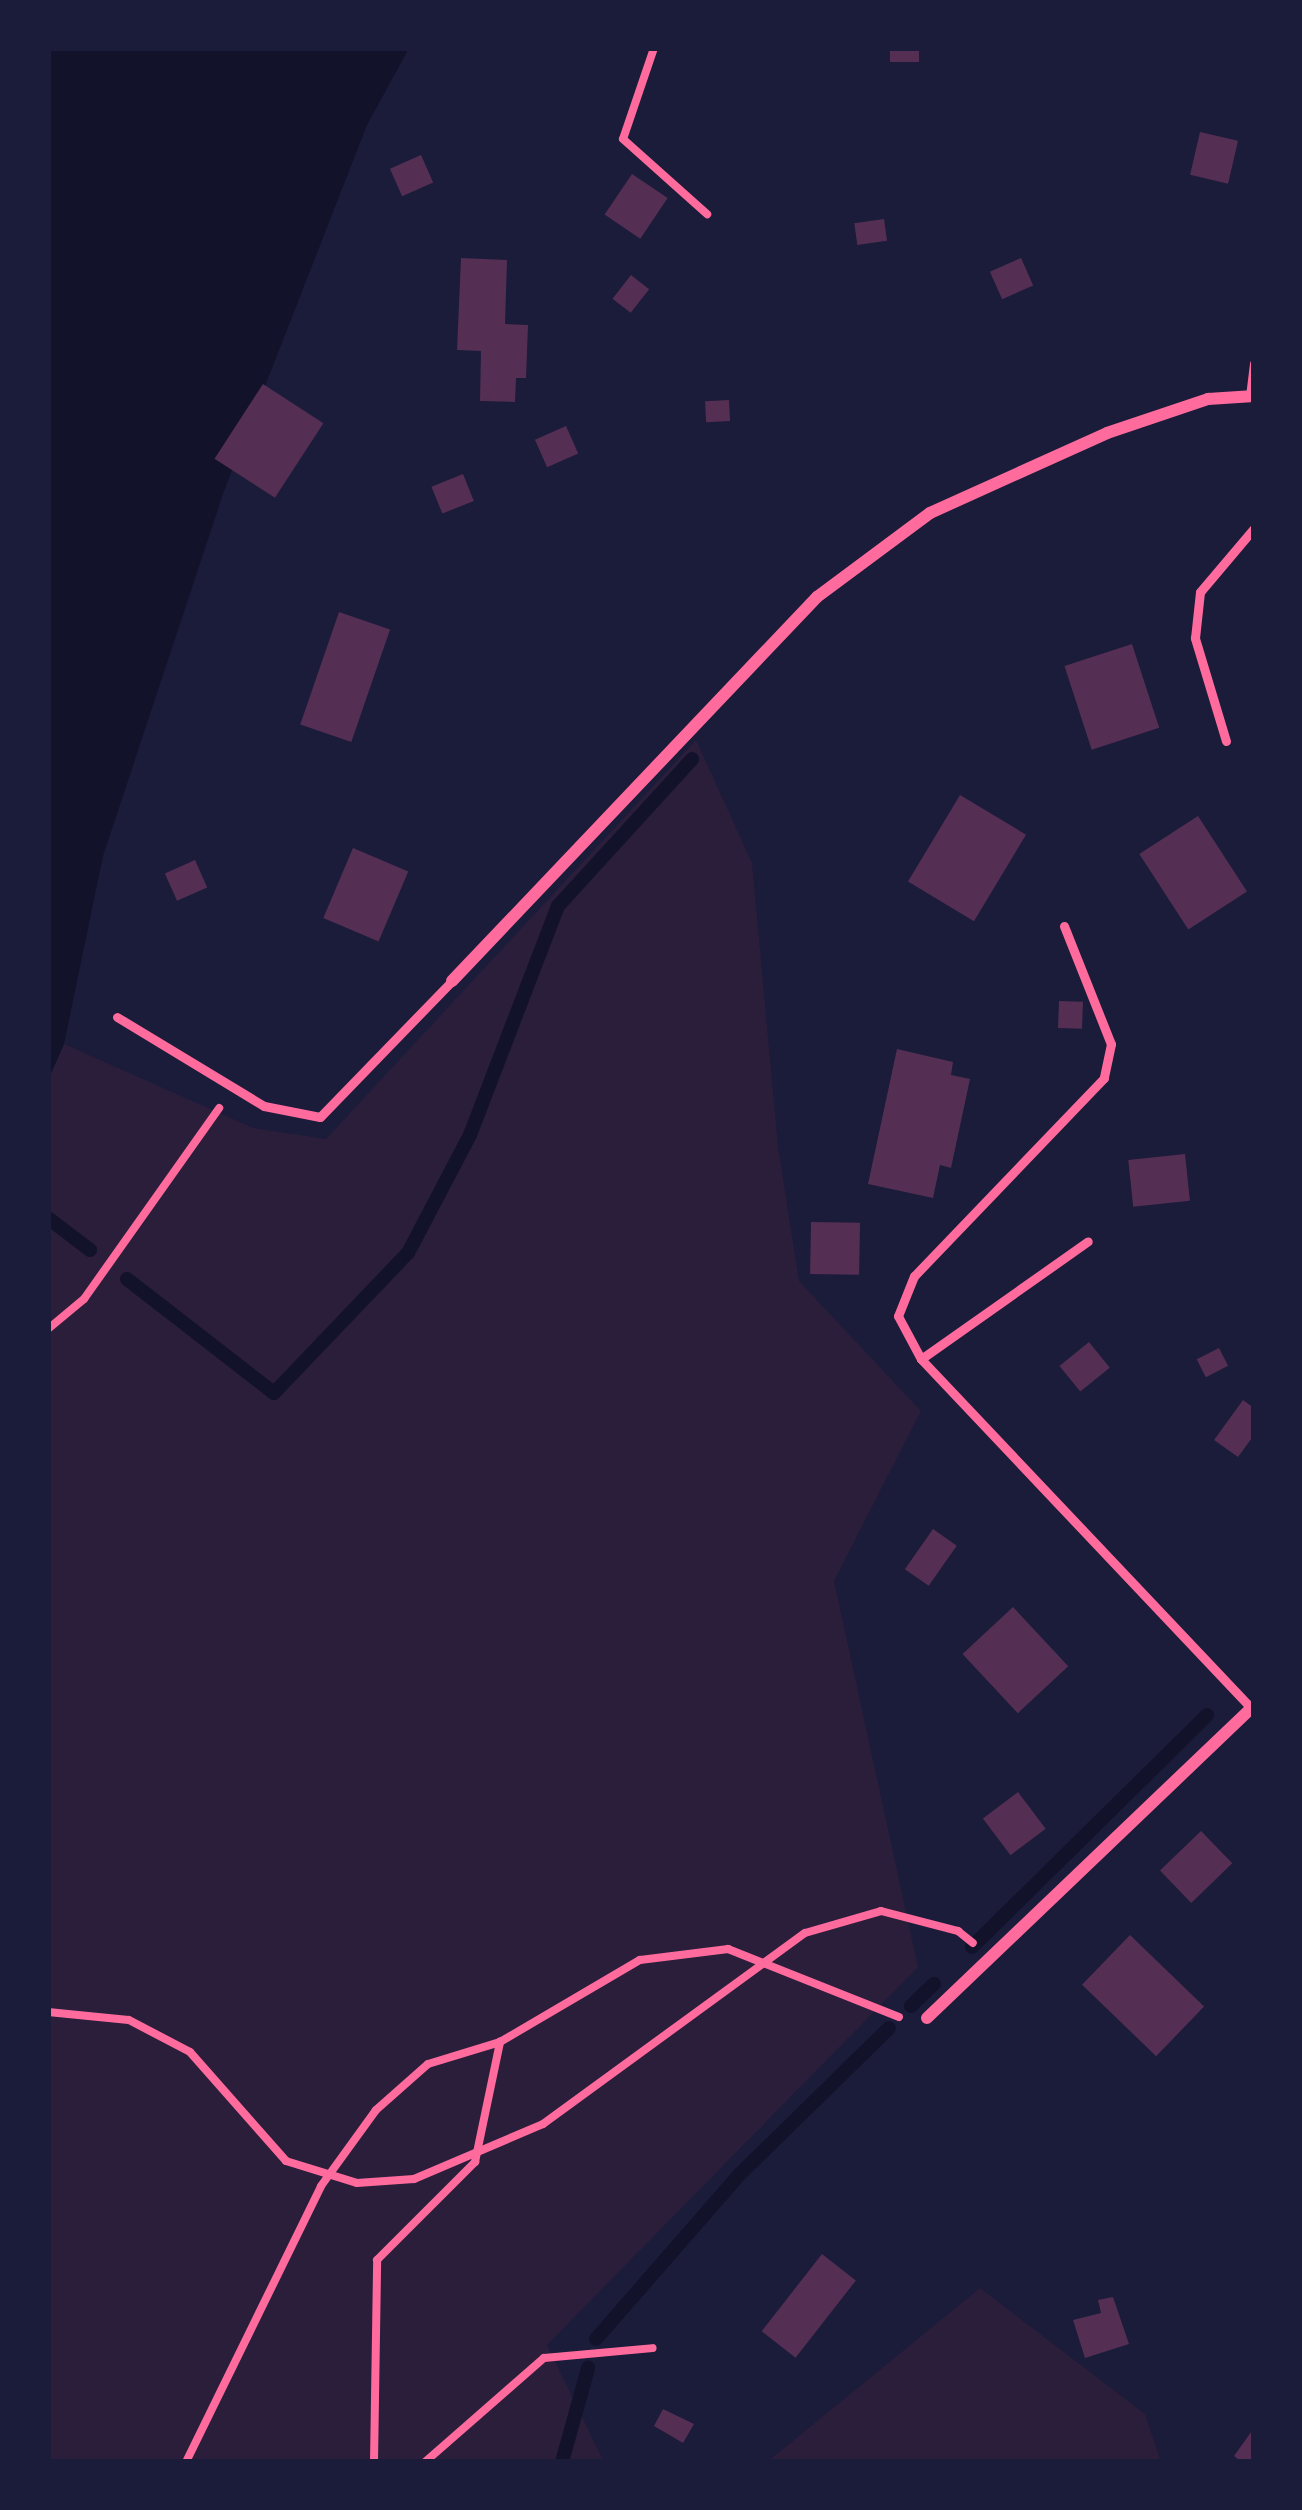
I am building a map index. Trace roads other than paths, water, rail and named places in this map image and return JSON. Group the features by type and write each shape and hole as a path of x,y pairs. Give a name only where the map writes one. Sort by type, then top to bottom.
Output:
{"street":[{"path":"452,981 817,597 930,513 1107,433 1208,399 1252,396"},
{"path":"927,2018 1253,1707"}],"lane":[{"path":"1252,396 1254,363"},
{"path":"1226,740 1196,638 1199,592 1254,528"},
{"path":"1064,926 1111,1044 1104,1078 914,1276 898,1316 921,1359 1253,1707"},
{"path":"117,1017 265,1106 320,1117 452,981"},
{"path":"921,1359 1088,1241"}],"waterway":[{"path":"127,1279 274,1393 408,1253 470,1135 558,906 692,759"},
{"path":"48,1218 90,1250"},
{"path":"972,1947 1207,1715"},
{"path":"911,2006 934,1984"},
{"path":"596,2339 741,2173 889,2028"},
{"path":"562,2462 588,2368"}]}
